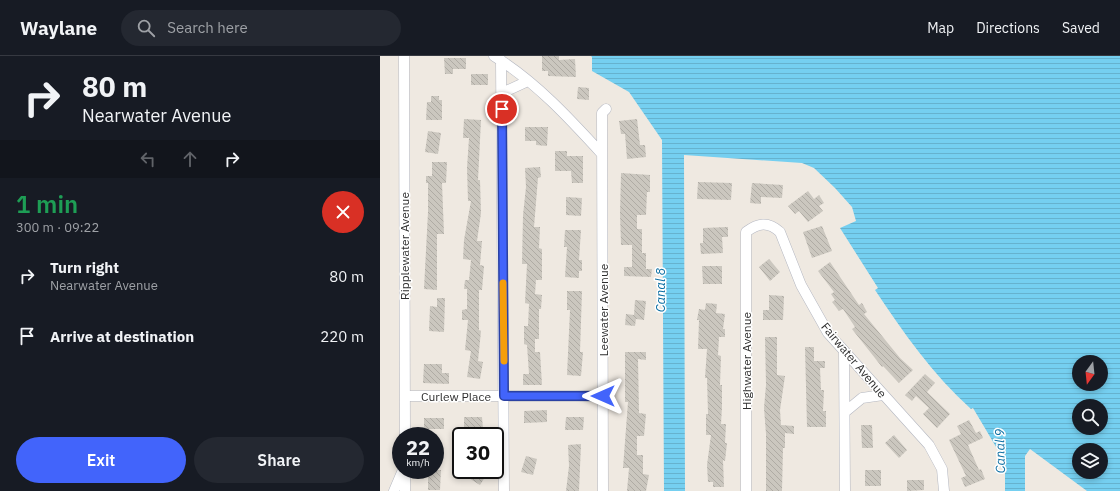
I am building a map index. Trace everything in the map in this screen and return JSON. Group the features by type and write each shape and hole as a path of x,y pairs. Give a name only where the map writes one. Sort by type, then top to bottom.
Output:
{"street":[{"name":"Ripplewater Avenue","path":"404,56 405,427"},
{"path":"498,58 555,103 602,154"},
{"path":"498,58 502,93 504,491"},
{"path":"502,93 528,81"},
{"name":"Leewater Avenue","path":"603,491 602,113 606,109"},
{"name":"Fairwater Avenue","path":"746,232 754,226 763,224 775,228 780,232 809,301 828,333 933,451 942,469 944,491"},
{"name":"Highwater Avenue","path":"746,232 746,491"},
{"path":"844,351 845,491"},
{"path":"845,412 862,398 883,395"},
{"name":"Curlew Place","path":"405,396 603,396"},
{"path":"394,491 400,479"},
{"path":"404,479 405,491"}],"water":[{"name":"Canal 9","path":"591,56 1120,56 1120,491 1087,491 1030,449 1025,456 1025,491 1005,491 1005,462 973,408 971,409 944,382 896,322 875,290 878,288 840,228 856,221 852,207 835,188 814,168 802,163 684,155 685,491 664,491 662,140 629,92 592,71"}],"building":[{"path":"542,56 559,56 559,60 575,59 576,77 548,76 548,71 542,71"},
{"path":"444,58 466,58 466,69 453,69 453,74 445,74"},
{"path":"471,74 488,74 488,85 471,85"},
{"path":"578,87 589,88 589,100 577,99"},
{"path":"431,96 439,96 439,100 442,100 442,120 426,120 427,102 431,102"},
{"path":"464,119 481,120 478,180 480,180 481,213 477,241 482,241 480,265 484,266 482,290 479,290 479,330 481,331 478,361 483,362 480,379 467,377 471,351 465,350 468,320 462,320 462,310 467,309 467,289 464,289 465,280 469,280 471,260 463,259 464,240 471,201 468,201 467,168 469,138 463,138"},
{"path":"637,119 640,145 645,145 646,157 627,159 625,134 621,134 619,121"},
{"path":"525,127 548,127 547,146 536,145 536,141 525,141"},
{"path":"428,131 441,133 438,154 425,152"},
{"path":"555,151 567,151 567,156 583,156 583,183 572,183 571,171 555,171"},
{"path":"432,162 447,162 446,183 442,183 444,234 437,234 437,290 424,289 428,212 428,183 426,183 426,176 432,176"},
{"path":"540,167 541,177 538,178 534,227 540,227 539,248 542,249 542,280 536,280 535,294 542,295 541,309 539,309 539,339 535,339 535,352 540,352 542,385 523,385 523,374 529,374 527,345 524,344 524,326 528,326 529,304 525,303 527,264 522,264 523,215 526,187 525,168"},
{"path":"621,173 650,175 650,192 647,192 646,215 637,215 637,229 642,229 642,253 646,253 646,269 652,269 651,277 624,276 624,267 632,267 632,245 621,245"},
{"path":"698,182 732,183 731,200 697,199"},
{"path":"752,183 783,185 782,198 761,197 761,204 750,203"},
{"path":"808,191 814,199 819,195 824,203 819,206 823,211 808,222 799,211 795,214 788,206"},
{"path":"566,197 582,198 581,216 566,215"},
{"path":"822,226 832,251 812,258 803,232"},
{"path":"728,227 728,237 722,237 723,253 701,254 700,243 703,243 703,228"},
{"path":"565,230 581,230 579,260 582,260 582,271 579,271 579,278 565,277 567,247 564,247"},
{"path":"769,259 780,272 770,281 759,267"},
{"path":"830,262 859,305 862,303 867,312 864,314 900,358 913,370 899,383 883,366 882,367 852,329 855,327 843,309 839,311 832,302 835,300 831,294 834,292 818,271"},
{"path":"702,266 722,266 722,284 703,284"},
{"path":"567,291 582,291 580,352 583,352 581,376 567,375 570,310 567,310"},
{"path":"769,295 784,296 783,320 763,320 763,310 769,310"},
{"path":"437,298 445,298 444,332 429,331 430,306 437,307"},
{"path":"635,300 646,301 644,320 636,319 635,326 625,325 626,314 634,315"},
{"path":"706,303 717,304 716,313 725,314 723,329 725,329 725,337 719,337 718,355 721,356 721,424 726,424 725,443 727,443 725,461 723,460 724,487 713,487 713,482 708,482 707,465 711,435 706,435 706,414 708,414 707,378 705,378 707,349 698,349 699,320 697,320 699,309 705,310"},
{"path":"765,337 777,337 777,375 785,376 780,410 781,425 794,426 794,434 785,433 785,448 783,448 782,491 766,491 766,434 764,408 766,385"},
{"path":"805,347 814,347 814,361 825,361 825,368 820,368 821,390 824,390 823,411 826,411 826,427 807,427"},
{"path":"625,352 646,352 646,360 638,359 639,413 646,414 644,436 637,436 637,455 643,455 643,474 649,475 646,491 627,491 629,468 623,468 628,402 625,402"},
{"path":"424,364 442,364 442,373 449,373 449,384 423,383"},
{"path":"925,374 935,383 927,392 950,414 937,428 923,414 929,408 916,396 912,401 905,395"},
{"path":"547,410 547,422 524,423 524,411"},
{"path":"464,417 482,417 483,427 464,427"},
{"path":"566,417 584,417 583,430 565,430"},
{"path":"424,418 444,418 444,427 424,427"},
{"path":"969,420 976,433 980,431 983,438 968,445 979,470 981,469 985,479 965,487 961,478 966,476 949,440 961,434 957,426"},
{"path":"861,425 872,425 873,448 862,448"},
{"path":"894,435 907,450 899,458 885,443"},
{"path":"581,444 579,491 566,491 569,466 568,445"},
{"path":"526,456 537,459 533,475 521,472"},
{"path":"865,470 881,470 881,486 865,486"},
{"path":"428,479 441,479 440,490 428,490"},
{"path":"470,479 484,479 480,485"},
{"path":"907,480 924,480 924,490 907,491"}],"slow traffic":[{"path":"503,283 504,361"}],"route":[{"path":"502,109 504,396 603,396"}],"water label":[{"name":"Canal 8","path":"660,290"}]}
